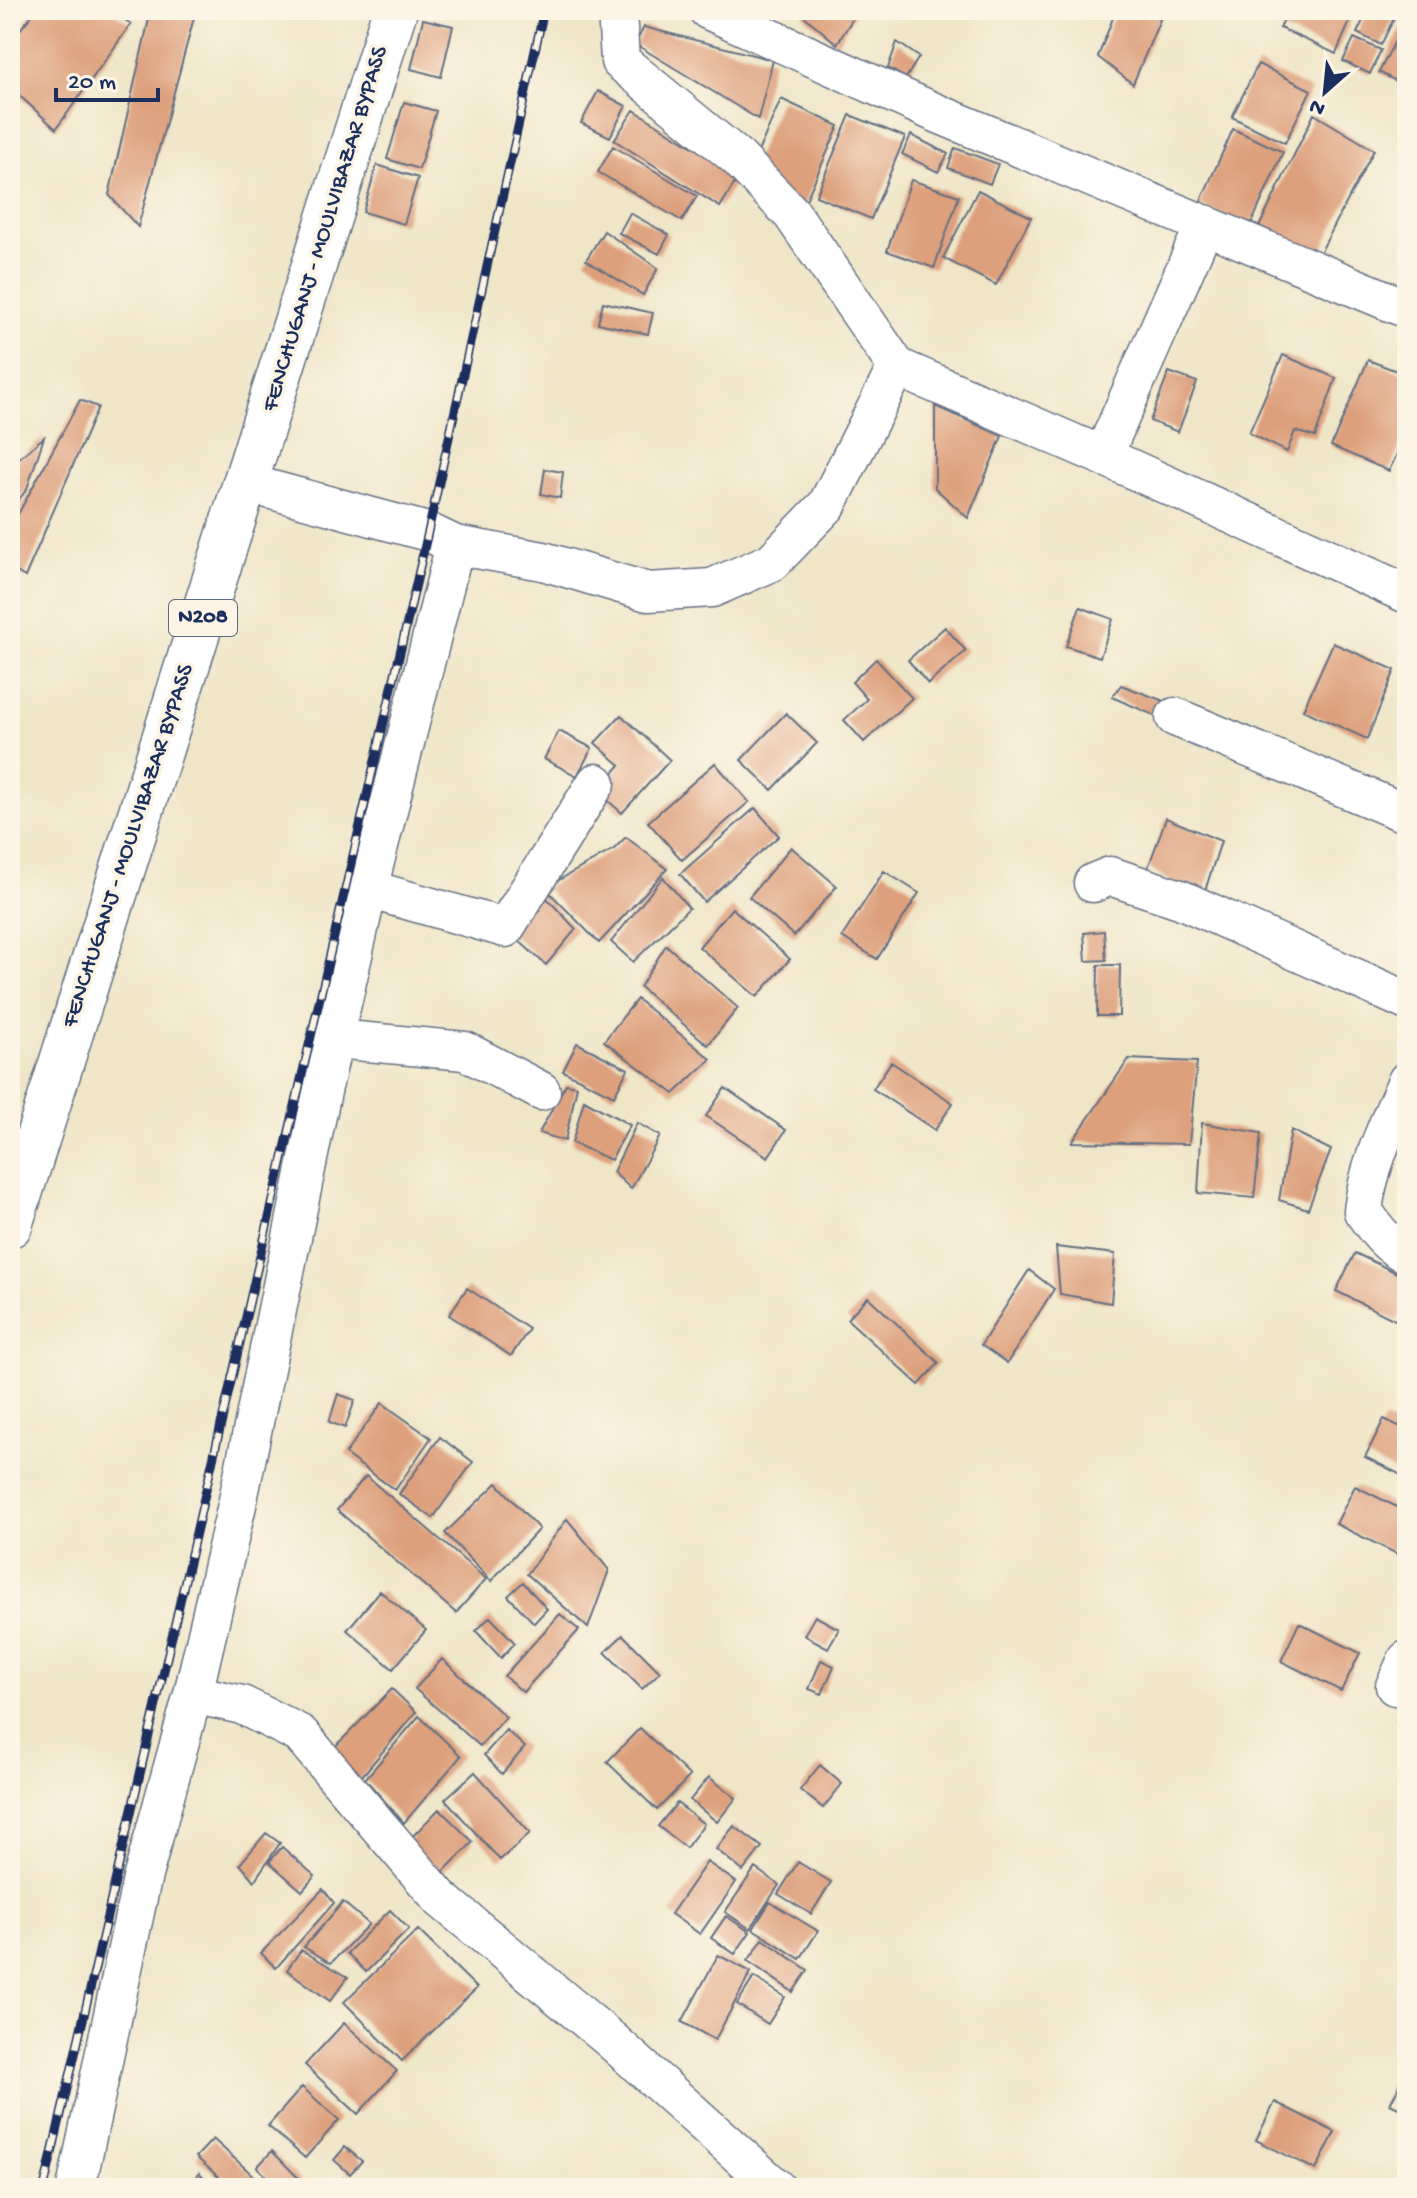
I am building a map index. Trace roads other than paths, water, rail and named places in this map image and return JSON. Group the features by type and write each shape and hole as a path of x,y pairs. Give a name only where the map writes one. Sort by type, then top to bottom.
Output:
{"highway":[{"name":"FENCHUGANJ - MOULVIBAZAR BYPASS","path":"10,1225 395,10"}],"street":[{"path":"617,10 620,61 738,158 792,214 897,367 1103,456 1407,594"},
{"path":"708,10 934,112 1407,309"},
{"path":"1103,456 1205,224"},
{"path":"246,483 428,532 455,545 543,561 648,592 712,588 772,562 827,505 897,367"},
{"path":"76,2188 142,1879 193,1694 237,1505 368,889 455,545"},
{"path":"1175,717 1407,814"},
{"path":"368,889 505,928 596,783"},
{"path":"1093,883 1110,876 1180,899 1407,1001"},
{"path":"335,1039 465,1051 541,1091"},
{"path":"1407,1081 1373,1162 1363,1211 1379,1234 1407,1254"},
{"path":"193,1694 242,1705 300,1734 441,1899 610,2039 776,2188"}],"railway":[{"path":"44,2188 428,532 544,10"}]}
